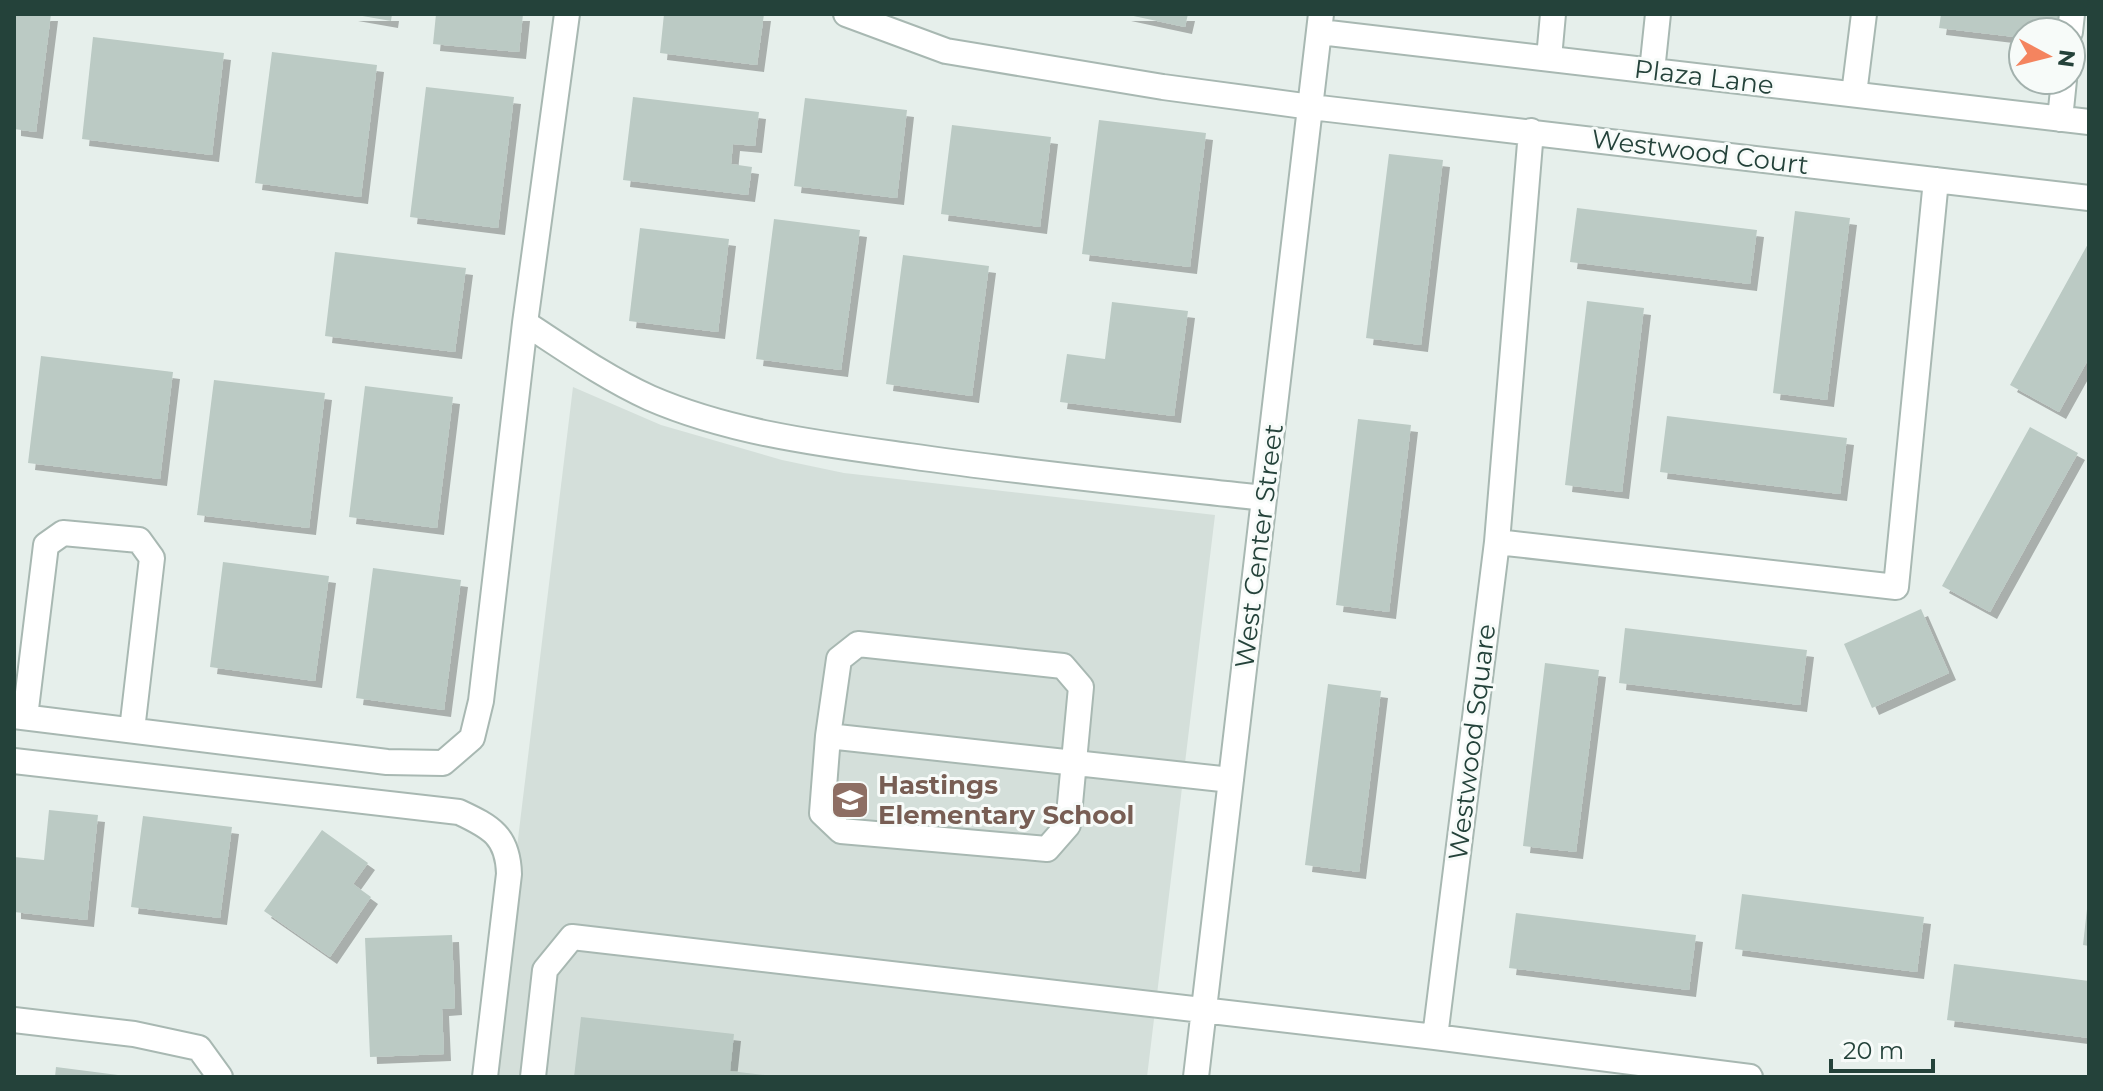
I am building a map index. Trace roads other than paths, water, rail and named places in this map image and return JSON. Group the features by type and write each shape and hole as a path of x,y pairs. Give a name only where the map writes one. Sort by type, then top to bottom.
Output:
{"street":[{"path":"132,730 152,558 139,540 63,533 46,545 20,716 387,762 443,763 472,738 481,701 525,323 567,14"},
{"name":"Westwood Court","path":"846,14 946,51 1241,98 2089,198"},
{"path":"1549,58 1553,14"},
{"path":"1652,71 1658,14"},
{"path":"1854,94 1864,14"},
{"name":"Plaza Lane","path":"1320,23 1549,58 2089,122"},
{"name":"West Center Street","path":"1196,1077 1320,23"},
{"path":"2060,119 2062,96"},
{"name":"Westwood Square","path":"1435,1037 1497,542 1531,131"},
{"path":"1497,542 1896,587 1936,180"},
{"path":"525,323 650,398 725,423 842,447 1035,474 1264,498"},
{"path":"858,644 1063,666 1081,687 1068,825 1047,849 841,831 822,813 828,736 839,659 858,644"},
{"path":"828,736 1231,780"},
{"path":"14,761 459,812 487,825 502,840 509,859 509,874 485,1077"},
{"path":"533,1077 545,970 572,937 1204,1009 1750,1077"},
{"path":"14,1020 134,1034 199,1048 220,1077"}],"place":[{"name":"Hastings Elementary School","path":"850,800"}]}
